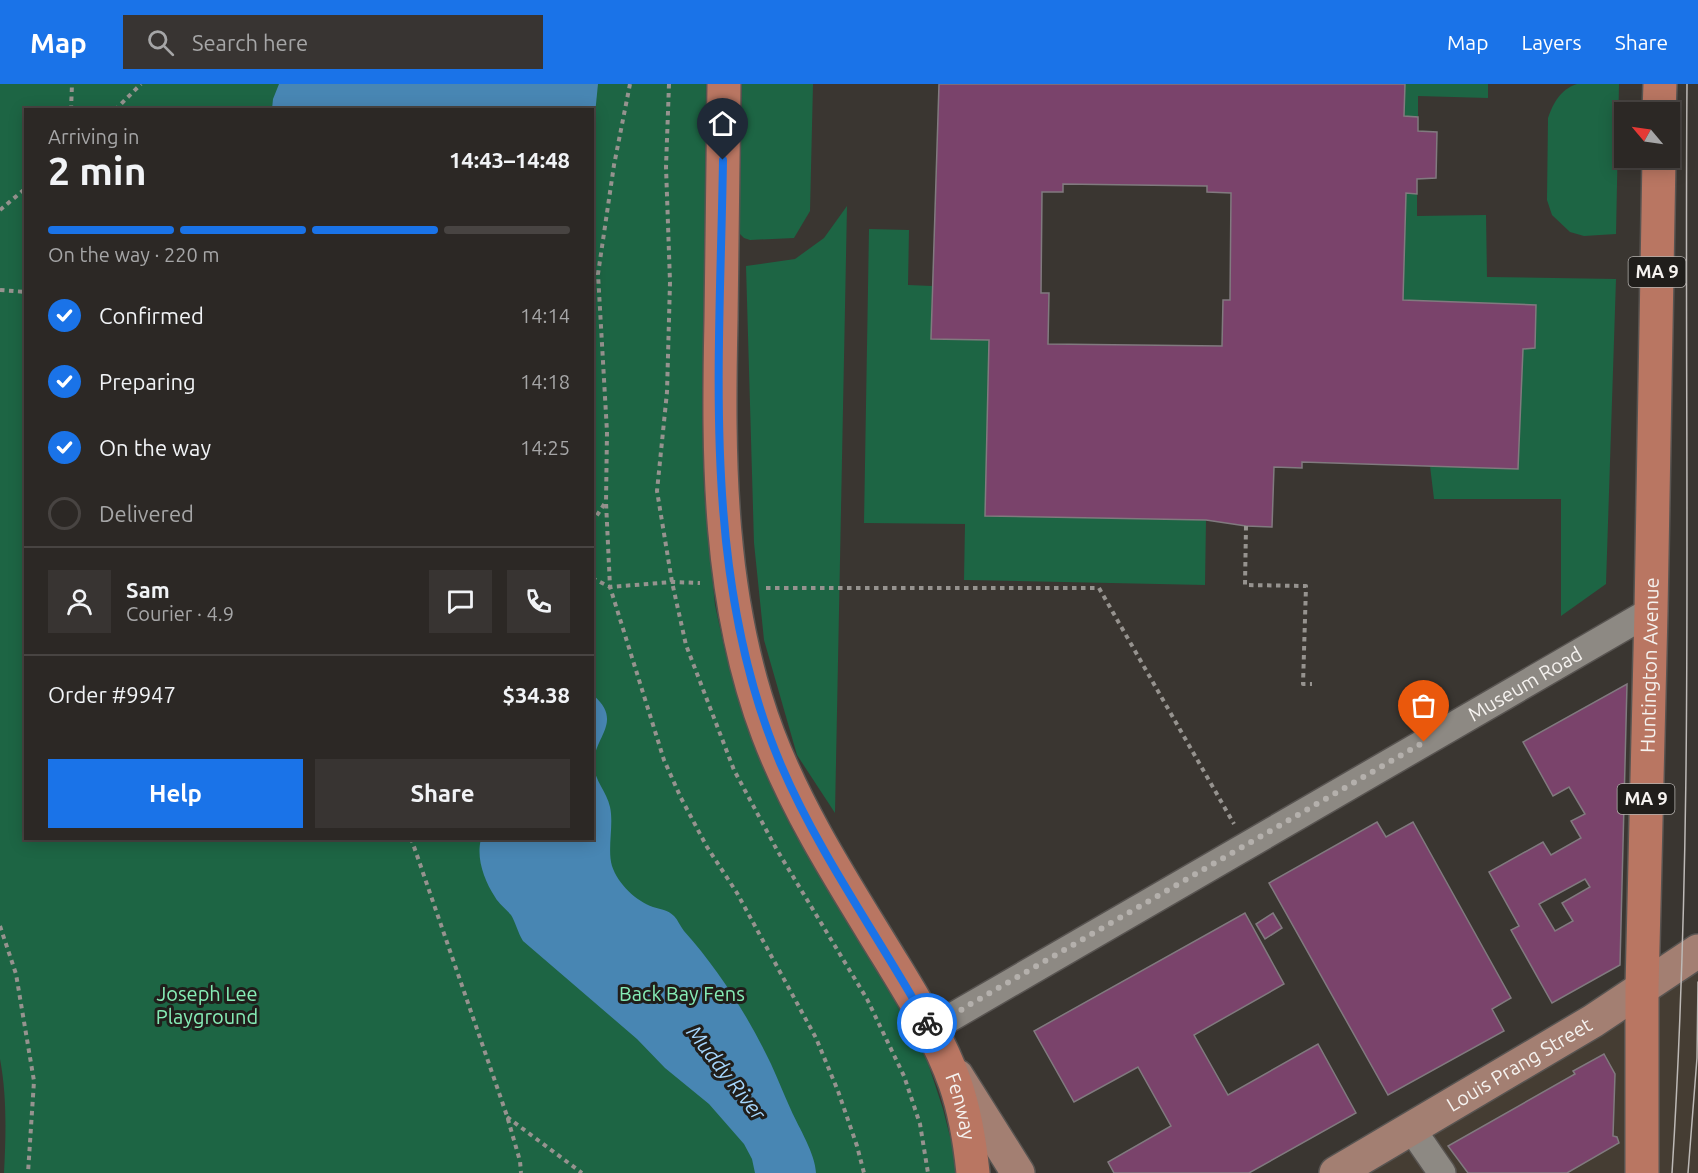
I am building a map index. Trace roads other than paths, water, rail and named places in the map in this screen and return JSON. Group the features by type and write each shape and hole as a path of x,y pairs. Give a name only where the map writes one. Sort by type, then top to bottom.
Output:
{"main road":[{"name":"Fenway","path":"724,84 719,396 721,488 730,578 740,638 751,683 768,733 802,810 938,1043 956,1087 964,1116 973,1173"},
{"path":"1659,102 1660,84"},
{"name":"Huntington Avenue","path":"1642,1173 1642,988 1659,168"},
{"name":"Louis Prang Street","path":"1336,1173 1593,1021 1698,951"},
{"path":"938,1043 1018,1173"}],"street":[{"name":"Museum Road","path":"938,1043 969,1005 1651,610"},
{"path":"1411,1128 1442,1173"}],"water":[{"path":"279,84 598,84 594,124 594,108 272,108"},
{"path":"594,696 602,705 607,722 595,755 594,765"},
{"name":"Muddy River","path":"594,765 596,776 610,807 611,859 615,873 634,896 674,916 732,994 771,1064 810,1149 816,1173 755,1173 752,1159 744,1144 709,1104 665,1068 637,1039 523,941 511,915 497,900 487,883 480,861 481,840 594,840"}],"tram line":[{"path":"1672,1173 1684,901 1686,765 1687,84"},
{"path":"1688,1173 1697,1058 1698,982"}],"park label":[{"name":"Back Bay Fens","path":"682,994"},
{"name":"Joseph Lee Playground","path":"207,1006"}]}
